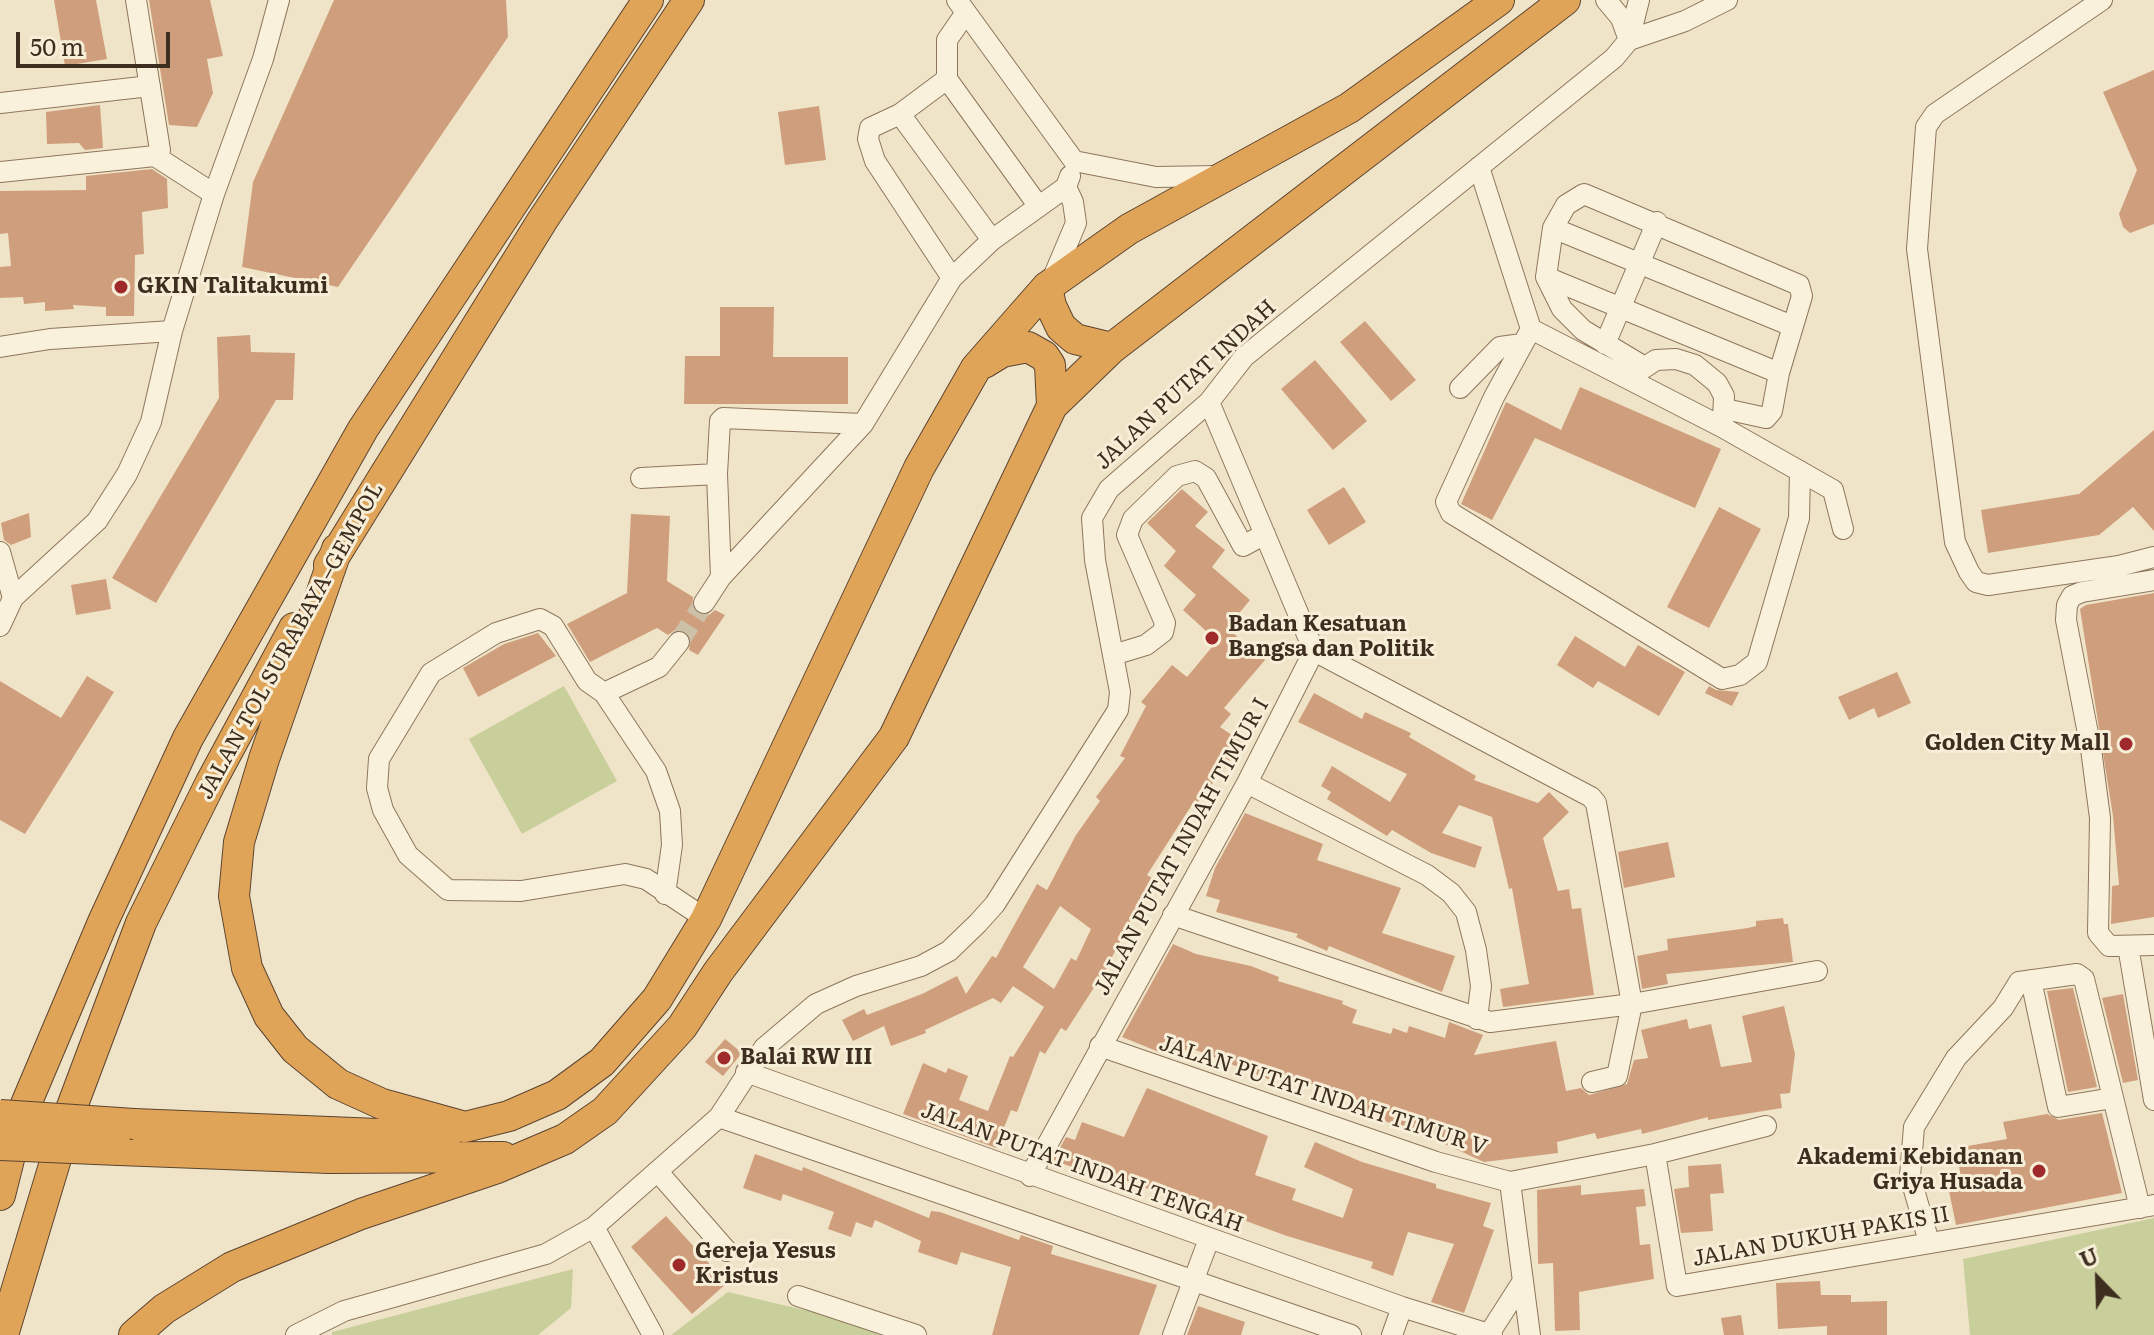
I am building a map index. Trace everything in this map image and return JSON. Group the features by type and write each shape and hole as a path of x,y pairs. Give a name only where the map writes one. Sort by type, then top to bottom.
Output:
{"highway":[{"name":"JALAN TOL SURABAYA–GEMPOL","path":"0,1195 6,1128 188,738 363,429 648,0"},
{"name":"JALAN TOL SURABAYA–GEMPOL","path":"3,1335 70,1112 141,923 211,782 337,549 542,221 689,0"},
{"path":"127,1137 402,1135 465,1127 509,1116 557,1095 602,1062 657,999 706,919 919,468 976,368 1048,286 1129,229 1349,108 1481,10 1499,0"},
{"path":"134,1335 164,1309 232,1267 323,1228 497,1168 575,1132 605,1111 682,1027 718,972 894,737 1052,406 1112,348 1565,0"},
{"path":"1048,286 1051,306 1061,327 1075,339 1112,348"},
{"path":"976,368 1002,352 1028,347 1044,356 1050,365 1052,406"},
{"path":"337,549 264,759 239,842 234,896 241,946 247,968 269,1016 295,1049 338,1084 382,1104 465,1127"},
{"path":"0,1167 6,1128 389,1159 521,1156"}],"street":[{"path":"136,0 160,150 155,156"},
{"path":"0,626 13,598 97,521 127,474 151,422 172,331 214,194 263,59 279,0"},
{"path":"1606,0 1621,18 1629,40"},
{"path":"1629,40 1639,0"},
{"path":"1629,40 1685,21 1727,0"},
{"path":"2102,0 1935,114 1926,127 1917,249 1955,542 1976,582 1988,585 2119,566 2154,557"},
{"path":"961,7 947,40 947,79 1037,204"},
{"path":"961,7 1074,161 1156,177 1226,176"},
{"name":"JALAN PUTAT INDAH","path":"296,1335 318,1329 344,1311 546,1254 594,1227 719,1117 764,1048 816,1004 856,986 921,966 949,951 995,904 1118,710 1120,692 1095,560 1092,518 1109,489 1209,402 1244,357 1614,58 1629,40"},
{"path":"947,79 900,114 870,128 871,150 899,202 952,278"},
{"path":"0,103 150,86"},
{"path":"900,114 992,240"},
{"path":"0,172 155,156 214,194"},
{"path":"1048,286 1076,223 1073,202 1066,187 1074,161"},
{"path":"1479,167 1527,337 1488,410 1446,502 1447,509 1722,679 1740,675 1757,662 1799,518 1800,471"},
{"path":"704,603 721,577 863,424 952,278 1037,204 1066,187"},
{"path":"1643,366 1583,330 1562,309 1546,277 1553,228 1566,205 1584,194 1794,280 1802,296 1779,373 1772,411 1766,418 1724,418"},
{"path":"1605,344 1657,222"},
{"path":"1553,228 1792,326"},
{"path":"1546,277 1779,373"},
{"path":"0,347 50,339 172,331"},
{"path":"1460,388 1500,347 1527,337 1627,381 1724,418 1833,490 1843,529"},
{"path":"1627,381 1643,366 1656,360 1676,359 1695,365 1717,383 1724,418"},
{"path":"1209,402 1314,651 1591,797 1598,809 1632,1004 1617,1076 1592,1082"},
{"path":"721,577 717,474 720,421 723,418 863,424"},
{"path":"1113,655 1146,645 1163,632 1165,623 1127,535 1133,519 1177,476 1195,471 1206,478 1243,546 1265,534"},
{"path":"641,478 717,474"},
{"path":"0,552 13,598"},
{"path":"2154,580 2072,596 2067,605 2066,620 2091,749 2100,818 2098,933 2104,944 2154,945"},
{"path":"665,894 672,845 670,811 656,771 604,693 587,681 553,626 540,619 496,633 431,673 379,759 377,788 383,810 408,855 448,890 521,891 625,874 646,879 665,894 706,919"},
{"path":"604,693 659,667 679,642"},
{"name":"JALAN PUTAT INDAH TIMUR I","path":"1030,1176 1247,783 1314,651"},
{"path":"1247,783 1427,875 1451,893 1466,912 1476,950 1481,986 1477,1019"},
{"path":"1173,915 1490,1022 1632,1004 1817,971"},
{"path":"2128,946 2154,1100"},
{"path":"1929,1242 1910,1176 1914,1127 1956,1058 2003,1008 2016,984 2031,980 2077,974 2084,979 2113,1098 2144,1182 2147,1206"},
{"path":"2031,980 2058,1107 2113,1098"},
{"name":"JALAN PUTAT INDAH TIMUR V","path":"1100,1046 1436,1162 1510,1182 1655,1154 1766,1126"},
{"name":"JALAN PUTAT INDAH TENGAH","path":"746,1072 1402,1307 1491,1334"},
{"path":"719,1117 1351,1335"},
{"name":"JALAN DUKUH PAKIS II","path":"1655,1154 1677,1286 2147,1206"},
{"path":"658,1172 727,1251"},
{"path":"1510,1182 1530,1335"},
{"path":"594,1227 653,1335"},
{"path":"1173,1335 1209,1239"},
{"path":"1491,1334 1523,1281"},
{"path":"798,1296 916,1335"},
{"path":"1392,1335 1402,1307"}],"green space":[{"path":"564,686 617,781 522,834 469,739"},
{"path":"2154,1218 2154,1335 1970,1335 1963,1259"},
{"path":"573,1269 571,1308 538,1335 332,1335 332,1332"},
{"path":"728,1292 863,1324 892,1335 671,1335"}],"building":[{"path":"54,0 96,0 107,59 65,66"},
{"path":"149,0 210,0 223,56 207,59 213,93 197,127 169,125"},
{"path":"334,0 506,0 508,37 338,287 242,267 253,182"},
{"path":"2154,70 2154,224 2130,233 2123,227 2119,214 2137,170 2103,92"},
{"path":"100,105 103,148 85,150 79,143 47,144 46,112"},
{"path":"819,106 826,160 785,165 778,112"},
{"path":"152,169 167,179 168,208 142,212 144,254 135,255 134,316 106,316 106,307 73,305 74,309 45,311 45,302 24,304 23,297 0,298 0,267 11,266 8,233 0,234 0,191 86,190 86,176"},
{"path":"720,307 774,307 773,357 848,357 848,404 684,404 685,356 720,356"},
{"path":"1365,321 1416,380 1391,401 1340,342"},
{"path":"250,335 251,352 295,353 293,400 276,400 156,603 112,578 219,398 217,337"},
{"path":"1315,360 1367,421 1333,450 1281,389"},
{"path":"1580,387 1721,449 1695,508 1535,438 1492,520 1461,504 1506,402 1561,430"},
{"path":"2154,430 2154,531 2133,507 2099,535 1988,553 1981,510 2079,494"},
{"path":"1344,487 1366,522 1329,545 1307,510"},
{"path":"1182,489 1208,512 1195,526 1225,550 1212,567 1250,600 1227,628 1265,660 1224,708 1231,714 1220,727 1244,743 1198,802 1195,800 1147,875 1152,878 1106,969 1066,1031 1061,1028 1045,1054 1040,1051 1017,1112 1011,1110 996,1148 903,1114 923,1063 946,1073 948,1068 968,1076 959,1100 988,1111 1010,1056 1013,1057 1044,1007 1013,986 1001,1003 993,998 925,1030 926,1033 891,1046 884,1026 853,1041 842,1020 864,1009 867,1015 922,994 957,976 966,994 992,956 996,958 1037,884 1047,890 1076,835 1100,801 1096,797 1125,758 1120,756 1146,706 1141,702 1172,665 1187,677 1217,641 1183,610 1196,595 1164,566 1176,551 1147,523","holes":["1060,906 1091,929 1076,961 1071,958 1054,989 1023,967"]},
{"path":"1719,507 1761,529 1709,628 1667,607"},
{"path":"29,513 31,537 11,545 4,540 1,523"},
{"path":"631,514 670,516 667,581 693,597 692,608 698,614 709,615 715,610 725,615 698,655 689,650 691,638 686,631 675,630 668,635 657,628 590,662 567,624 627,593"},
{"path":"106,579 111,609 76,615 71,585"},
{"name":"Golden City Mall","path":"2154,593 2154,917 2111,924 2112,886 2119,885 2113,816 2080,609 2086,605"},
{"path":"538,633 556,656 478,697 463,668 504,644"},
{"path":"1575,636 1625,667 1638,645 1685,672 1659,716 1598,681 1593,688 1557,665"},
{"path":"1897,672 1911,703 1878,718 1874,708 1849,720 1838,697"},
{"path":"87,676 114,692 25,834 0,820 0,681 61,718"},
{"path":"1709,686 1716,690 1739,692 1732,706 1705,693"},
{"path":"1314,693 1362,719 1365,712 1411,733 1409,737 1476,776 1474,780 1538,803 1549,792 1569,812 1543,838 1558,891 1569,889 1572,909 1581,908 1594,995 1503,1007 1500,989 1529,984 1512,888 1509,889 1492,817 1459,805 1442,833 1482,847 1475,868 1431,853 1392,830 1387,836 1327,799 1331,792 1321,786 1332,766 1390,802 1407,774 1298,722"},
{"path":"1245,813 1323,844 1317,860 1401,888 1382,933 1455,956 1442,992 1329,946 1327,951 1296,937 1298,934 1216,912 1220,900 1206,896 1215,868"},
{"path":"1668,842 1675,877 1624,888 1618,852"},
{"path":"1783,918 1784,924 1788,924 1793,962 1666,974 1668,984 1642,989 1637,956 1668,950 1667,939 1748,928 1756,926 1756,921"},
{"path":"1173,944 1196,954 1251,966 1279,977 1278,981 1343,1001 1342,1004 1357,1010 1352,1023 1391,1034 1393,1028 1407,1033 1409,1026 1445,1038 1449,1022 1483,1035 1474,1055 1556,1041 1566,1091 1581,1088 1589,1095 1627,1084 1634,1060 1648,1058 1641,1030 1687,1019 1689,1029 1711,1024 1721,1067 1752,1062 1742,1016 1784,1006 1795,1054 1790,1093 1780,1094 1782,1108 1708,1120 1708,1117 1642,1134 1641,1129 1597,1139 1595,1133 1557,1142 1558,1153 1484,1162 1427,1136 1356,1111 1360,1101 1276,1072 1273,1081 1191,1048 1190,1052 1163,1042 1159,1052 1122,1037"},
{"path":"2073,988 2097,1087 2068,1092 2047,991"},
{"path":"2123,994 2138,1080 2123,1083 2102,998"},
{"name":"Balai RW III","path":"725,1039 742,1053 723,1076 705,1062"},
{"path":"1147,1088 1268,1136 1255,1175 1296,1189 1292,1200 1343,1218 1353,1189 1304,1167 1315,1142 1362,1162 1436,1184 1436,1188 1491,1203 1483,1226 1494,1230 1464,1313 1431,1302 1454,1244 1408,1232 1393,1276 1371,1268 1373,1262 1284,1235 1189,1200 1187,1204 1083,1164 1080,1170 1053,1160 1066,1137 1075,1140 1082,1122 1124,1137"},
{"name":"Akademi Kebidanan Griya Husada","path":"2102,1113 2122,1193 1956,1225 1948,1186 1962,1183 1958,1160 1964,1159 1962,1147 2007,1139 2003,1122 2047,1114 2059,1120"},
{"path":"755,1154 802,1171 803,1167 929,1218 931,1211 940,1212 1019,1240 1021,1235 1053,1246 1051,1254 1157,1285 1139,1335 992,1335 1011,1267 961,1252 957,1265 918,1252 921,1241 875,1220 872,1228 856,1222 851,1237 828,1229 834,1212 783,1194 781,1201 743,1188"},
{"path":"1721,1164 1724,1193 1710,1194 1713,1231 1681,1233 1674,1189 1689,1187 1688,1166"},
{"path":"1581,1185 1581,1195 1644,1189 1646,1206 1636,1207 1640,1245 1650,1244 1654,1279 1579,1292 1580,1330 1555,1331 1553,1263 1538,1264 1537,1190"},
{"name":"Gereja Yesus Kristus","path":"666,1216 727,1283 692,1314 631,1247"},
{"path":"1820,1281 1821,1295 1851,1295 1851,1302 1887,1301 1887,1335 1827,1335 1827,1326 1778,1329 1776,1283"},
{"path":"1198,1306 1245,1322 1241,1335 1187,1335"},
{"path":"1741,1315 1744,1335 1724,1335 1721,1318"}],"tunnel":[{"path":"679,642 704,603"}],"place":[{"name":"GKIN Talitakumi","path":"121,287"},
{"name":"Badan Kesatuan Bangsa dan Politik","path":"1212,638"},
{"name":"Golden City Mall","path":"2126,744"},
{"name":"Balai RW III","path":"724,1058"},
{"name":"Akademi Kebidanan Griya Husada","path":"2039,1171"},
{"name":"Gereja Yesus Kristus","path":"679,1265"}]}
